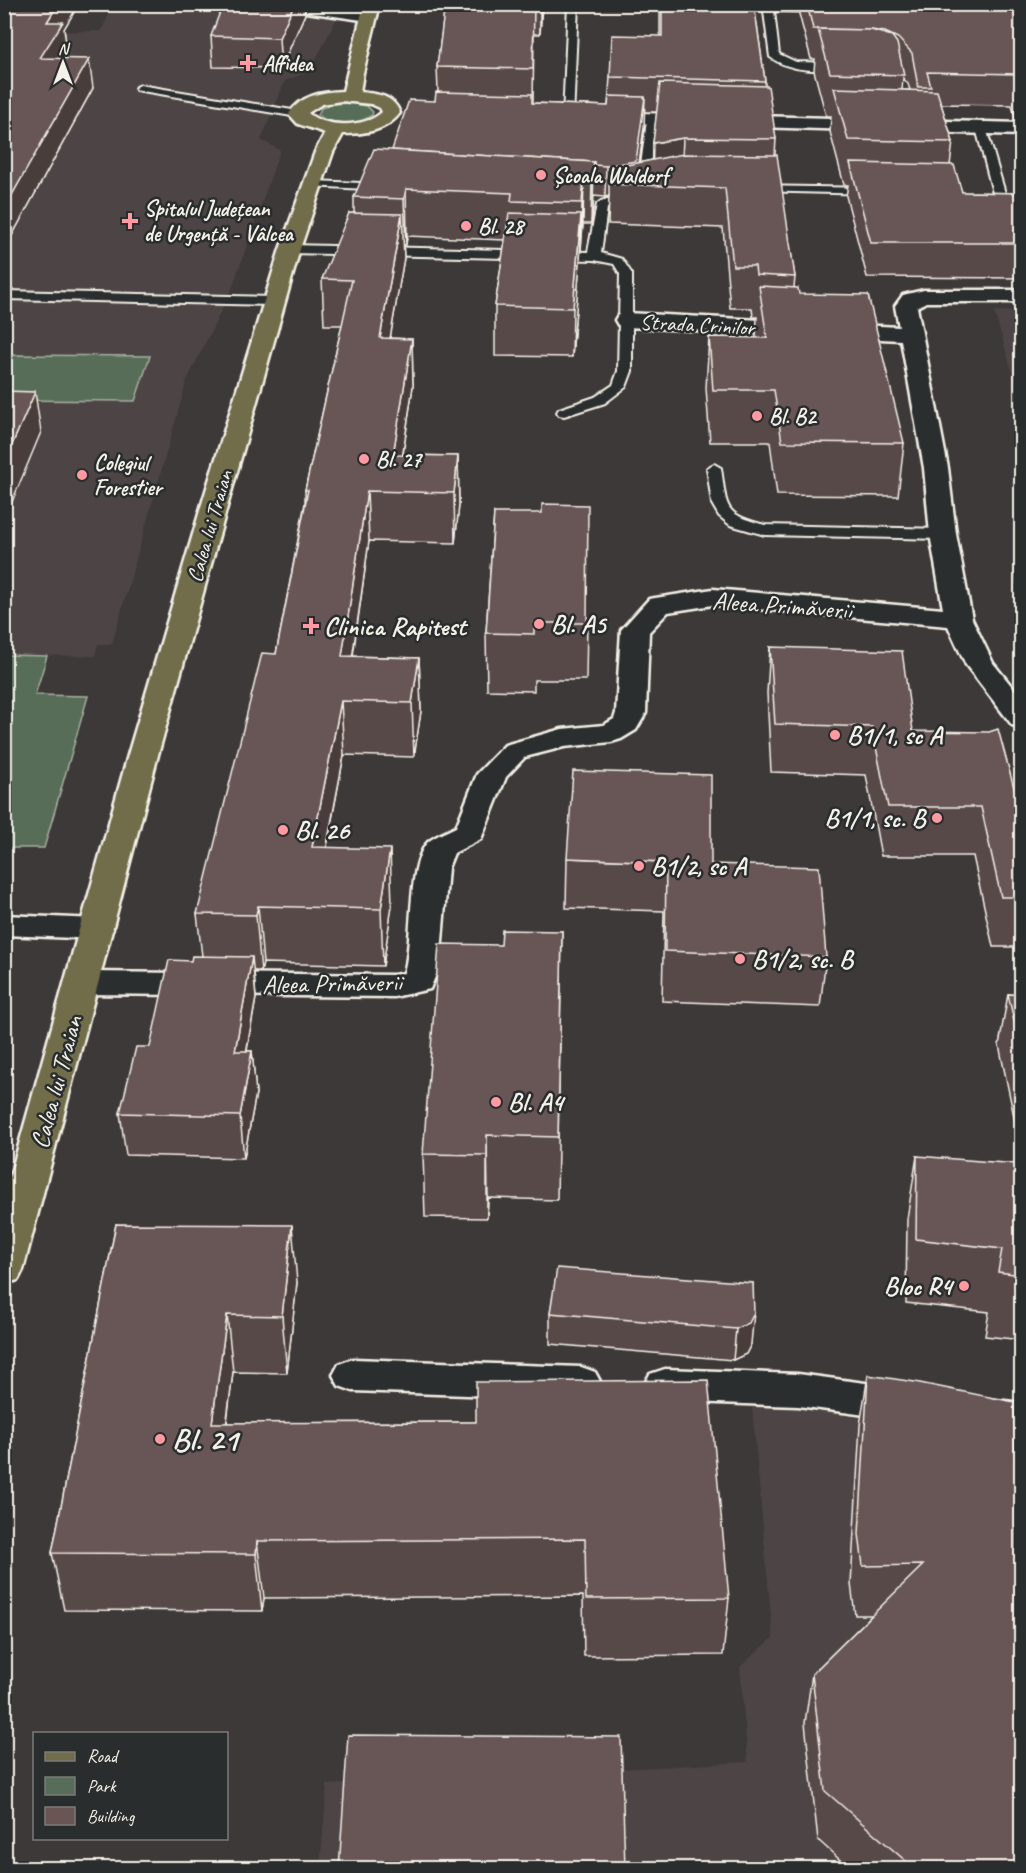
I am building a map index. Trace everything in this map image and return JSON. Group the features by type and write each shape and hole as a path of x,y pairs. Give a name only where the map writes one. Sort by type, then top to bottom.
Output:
{"main road":[{"path":"351,96 354,72 371,10"},
{"path":"351,96 382,102 400,113 373,124 337,128 308,123 298,114 300,108 312,101 351,96"},
{"name":"Calea lui Traian","path":"4,1270 197,566 290,249 324,152 337,128"}],"street":[{"path":"285,4 371,10"},
{"path":"545,117 652,120 907,121 981,128 1022,129"},
{"path":"1022,296 945,295 911,300 906,306 936,468 943,534 958,619 980,664 1022,719"},
{"name":"Strada Crinilor","path":"626,320 912,334"},
{"name":"Aleea Primăverii","path":"83,983 394,986 418,981 423,964 432,868 440,848 470,832 492,774 515,751 562,738 611,733 626,724 631,713 634,630 658,605 713,597 958,619"},
{"path":"4,925 97,929"},
{"path":"353,1376 798,1390 1022,1420"}],"lane":[{"path":"568,118 573,4"},
{"path":"836,9 768,6 774,55 779,60 804,65 855,66"},
{"path":"140,88 298,114"},
{"path":"594,256 601,207 599,203 648,193 652,120"},
{"path":"981,128 999,193"},
{"path":"313,184 402,188"},
{"path":"747,189 884,191"},
{"name":"Strada Crinilor","path":"290,249 594,256 616,259 624,266 625,371 619,387 600,400 564,412"},
{"path":"4,295 276,301"},
{"path":"714,468 719,504 724,513 735,522 765,530 943,534"}],"shaded area":[{"name":"Spitalul Județean de Urgență - Vâlcea","path":"114,4 237,5 295,11 336,20 310,71 285,81 261,140 280,150 231,291 187,380 112,644 98,644 95,656 5,655 5,32 101,31"},
{"path":"994,311 1021,312 1021,401"},
{"path":"751,1396 1021,1451 1021,1868 320,1868 327,1785 748,1762 740,1667 773,1638"}],"green space":[{"path":"352,103 367,106 373,112 372,115 359,121 345,123 323,119 318,115 321,108 334,104"},
{"path":"5,355 150,356 135,401 5,400"},
{"path":"5,655 47,656 35,695 88,696 44,848 5,848"}],"building":[{"path":"4,4 58,4 47,22 63,22 40,58 89,59 4,209"},
{"path":"223,4 294,4 279,38 211,36"},
{"path":"445,4 534,4 533,69 437,67"},
{"path":"662,4 754,4 765,81 610,77 612,35 662,36"},
{"path":"807,4 1022,4 1022,90 1016,74 927,72 931,87 918,87 912,53 898,38 885,32 871,30 813,29"},
{"path":"818,29 871,30 892,36 897,43 904,75 830,73"},
{"path":"660,83 768,86 776,139 683,138 653,143"},
{"path":"834,88 937,91 953,142 848,140"},
{"path":"436,92 532,94 532,103 608,106 609,96 645,97 636,161 606,166 594,165 594,162 392,150 409,100 435,101"},
{"path":"374,149 594,162 592,178 584,177 582,203 511,201 512,193 406,189 404,199 354,197"},
{"path":"683,154 777,155 795,277 756,275 755,266 733,266 725,188 609,184 612,168"},
{"path":"850,163 954,165 962,192 1022,193 1022,243 871,243"},
{"path":"349,213 402,214 380,338 412,339 393,455 458,456 454,493 367,491 342,656 419,658 412,703 341,701 312,847 390,849 381,909 258,906 256,915 197,914 262,653 276,654 308,490 305,490 352,280 322,279"},
{"path":"509,213 581,215 573,308 495,306"},
{"path":"759,286 798,288 799,294 868,295 904,443 782,442 774,390 713,390 709,337 767,338"},
{"path":"4,391 35,392 4,463"},
{"path":"542,504 588,505 587,623 534,623 534,634 486,633 494,513 542,513"},
{"path":"770,647 902,651 913,731 989,732 998,729 1022,817 1022,897 1001,897 981,807 888,807 872,727 775,724"},
{"path":"573,771 711,775 711,864 819,867 826,957 665,951 666,862 567,858"},
{"name":"Bl. A4","path":"502,930 562,931 558,1137 487,1135 487,1155 423,1154 439,944 501,945"},
{"path":"192,956 252,957 235,1051 252,1051 240,1116 120,1113 136,1047 150,1047 169,960 191,961"},
{"path":"1008,994 1022,995 1022,1057"},
{"path":"917,1156 1017,1164 1018,1204 1022,1205 1022,1275 998,1272 1002,1249 916,1239"},
{"path":"116,1224 292,1225 282,1316 227,1315 212,1423 476,1422 476,1382 708,1380 729,1598 586,1599 585,1539 257,1541 256,1554 52,1553"},
{"path":"557,1268 753,1283 754,1313 749,1323 736,1329 550,1313"},
{"path":"868,1375 1014,1402 1018,1594 1022,1597 1022,1869 915,1869 825,1791 812,1674 923,1565 863,1566 859,1534"},
{"path":"348,1735 621,1737 625,1869 339,1869"}],"place":[{"name":"Affidea","path":"248,63"},
{"name":"Școala Waldorf","path":"541,175"},
{"name":"Spitalul Județean de Urgență - Vâlcea","path":"130,221"},
{"name":"Bl. 28","path":"466,226"},
{"name":"Bl. B2","path":"757,416"},
{"name":"Bl. 27","path":"364,459"},
{"name":"Colegiul Forestier","path":"82,475"},
{"name":"Bl. A5","path":"539,624"},
{"name":"Clinica Rapitest","path":"311,626"},
{"name":"B1/1, sc A","path":"835,735"},
{"name":"B1/1, sc. B","path":"937,818"},
{"name":"Bl. 26","path":"283,830"},
{"name":"B1/2, sc A","path":"639,866"},
{"name":"B1/2, sc. B","path":"740,959"},
{"name":"Bl. A4","path":"496,1102"},
{"name":"Bloc R4","path":"964,1286"},
{"name":"Bl. 21","path":"160,1439"}]}
